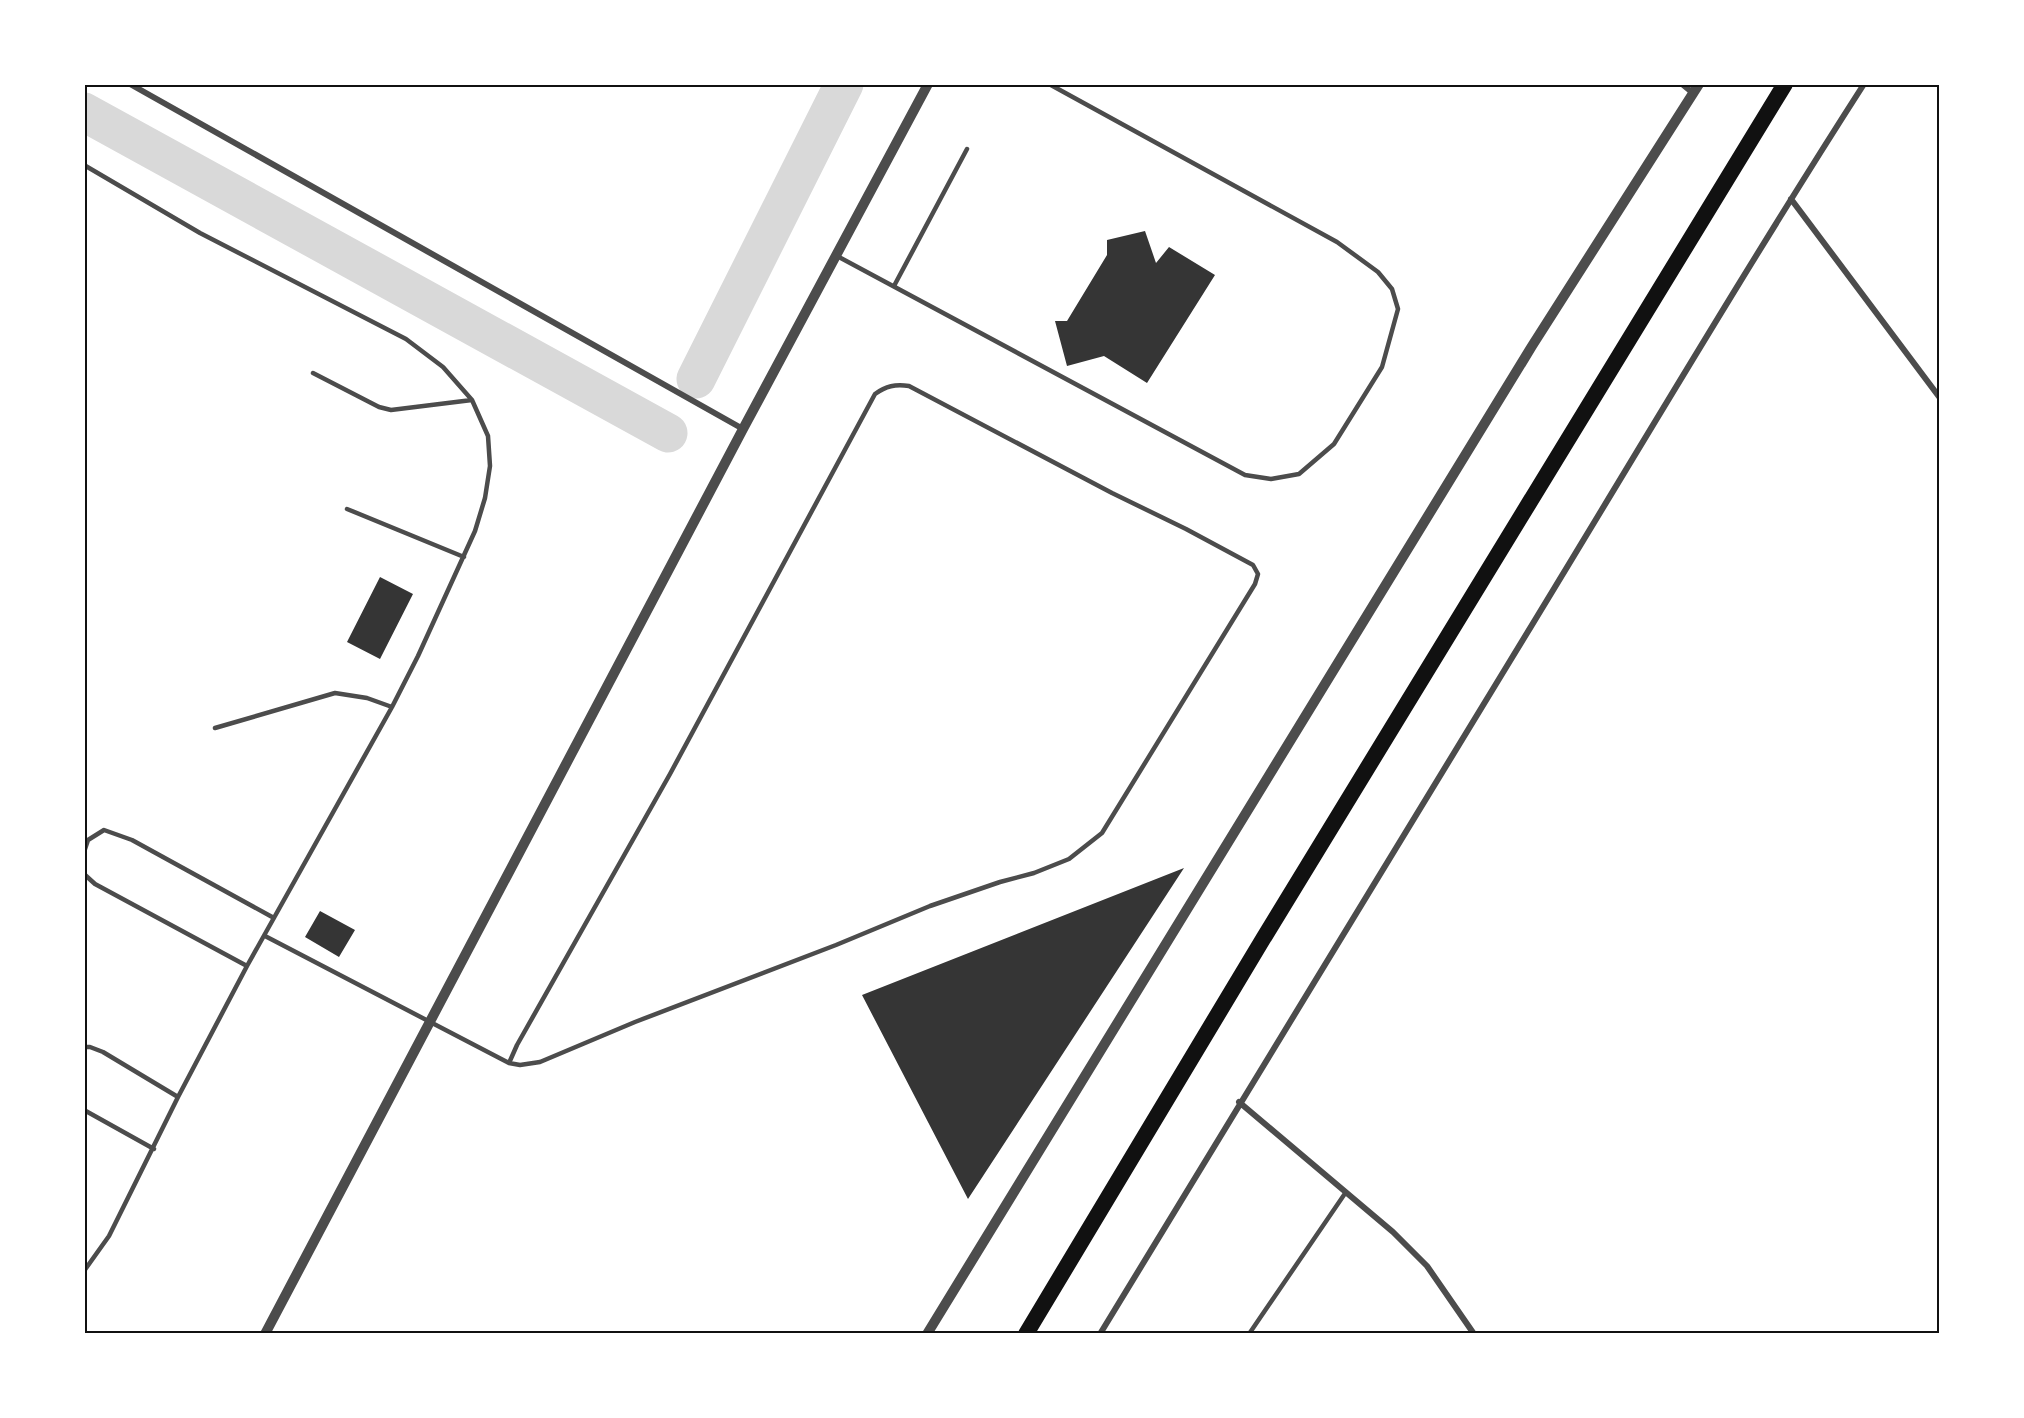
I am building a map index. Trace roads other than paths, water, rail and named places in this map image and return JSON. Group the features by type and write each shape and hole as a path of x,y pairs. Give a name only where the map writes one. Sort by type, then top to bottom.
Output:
{"highway":[{"path":"1026,1334 1269,929 1785,84"}],"street":[{"path":"130,84 743,429"},
{"path":"265,1334 928,84"},
{"path":"927,1334 1526,356 1696,89 1682,84"},
{"path":"1100,1334 1239,1102 1791,199 1864,84"},
{"path":"1791,199 1940,398"},
{"path":"1239,1102 1393,1232 1426,1266 1474,1334"}],"lane":[{"path":"837,256 1245,475 1271,479 1299,474 1334,444 1382,367 1398,309 1392,289 1378,272 1337,242 1049,84"},
{"path":"894,286 967,149"},
{"path":"84,165 200,233 406,339 443,367 471,400 488,436 490,466 485,498 475,531 418,656 392,707 247,966 178,1097 109,1236 84,1271"},
{"path":"313,373 379,407 391,410 471,400"},
{"path":"265,936 509,1063 520,1065 540,1062 635,1022 826,949 930,906 1034,873 1069,859 1102,833 1255,584 1258,574 1253,565 909,386 897,384 875,394 670,774 509,1063"},
{"path":"347,509 464,557"},
{"path":"215,728 335,693 367,698 392,707"},
{"path":"84,852 88,840 104,830 132,840 274,918"},
{"path":"84,874 95,884 247,966"},
{"path":"84,1047 103,1052 178,1097"},
{"path":"84,1110 154,1149"},
{"path":"1249,1334 1346,1192"}],"waterway":[{"path":"696,379 844,84"},
{"path":"84,112 668,433"}]}
